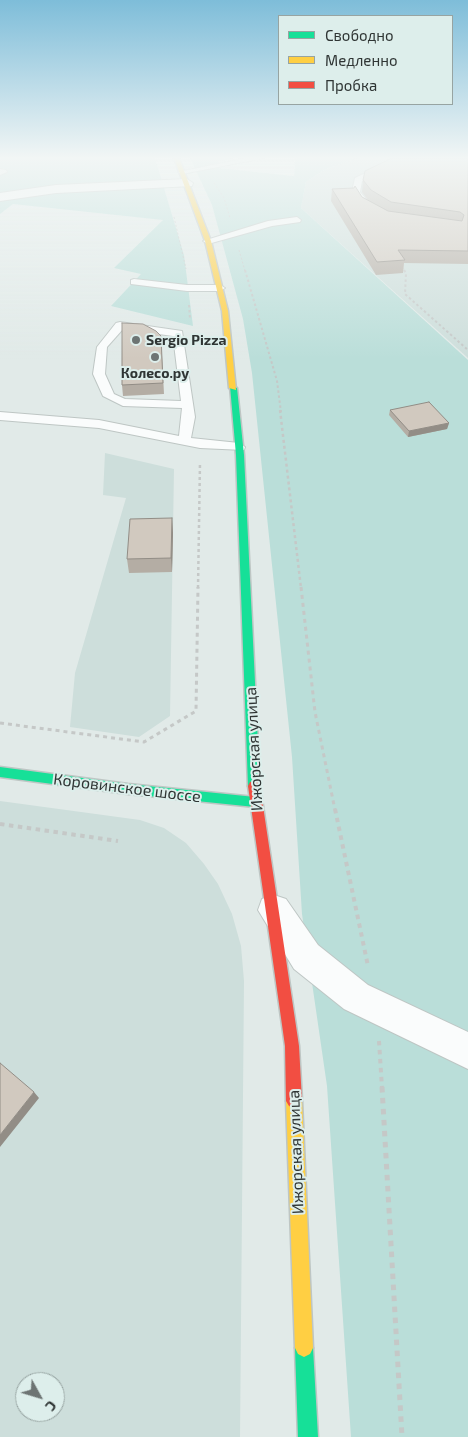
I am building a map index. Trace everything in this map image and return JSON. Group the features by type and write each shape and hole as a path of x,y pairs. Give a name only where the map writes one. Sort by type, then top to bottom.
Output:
{"main road":[{"name":"Ижорская улица","path":"202,225 208,241 225,311 239,447 253,712 255,802 274,910 292,1046 308,1437"},
{"name":"Коровинское шоссе","path":"0,772 128,789 255,802"}],"street":[{"path":"274,910 306,957 356,997 468,1051"}],"lane":[{"path":"208,241 263,225"},
{"path":"134,282 187,288 220,288"},
{"path":"184,441 189,416 188,405 178,333 120,325 102,347 99,374 109,396 123,402 188,405"},
{"path":"0,416 100,424 200,444 239,447"}],"path":[{"path":"176,225 185,266 190,328"},
{"path":"232,225 277,381 315,712 377,1007 402,1437"},
{"path":"401,265 406,273 405,294 468,350"},
{"path":"0,723 144,742 196,711 200,444"},
{"path":"0,824 118,841"}],"shaded area":[{"path":"158,225 175,225 184,255 193,326 111,306 141,274 114,268"},
{"path":"217,225 320,225 468,360 468,1437 351,1437 327,1086 302,914 292,757 252,373 243,319"},
{"path":"320,225 468,225 468,358"},
{"path":"105,453 174,469 170,716 139,737 70,727 75,673 126,498 103,495"},
{"path":"0,801 140,820 164,828 186,843 204,864 218,884 232,914 241,946 244,981 240,1437 0,1437"}],"building":[{"path":"354,225 468,225 468,251 398,250 405,260 377,262"},
{"path":"122,323 143,324 161,336 163,383 122,385"},
{"path":"429,402 449,423 409,431 390,410"},
{"path":"172,518 171,558 127,559 130,519"},
{"path":"0,1063 34,1092 0,1135"}],"traffic: fast":[{"path":"233,388 240,455 254,786"},
{"path":"0,772 128,789 255,802"},
{"path":"304,1348 308,1437"}],"traffic: slow":[{"path":"202,225 208,241 225,311 233,388"},
{"path":"294,1101 304,1348"}],"traffic: jam":[{"path":"254,786 292,1046 294,1101"}],"place":[{"name":"Sergio Pizza","path":"136,340"},
{"name":"Колесо.ру","path":"155,357"}]}
